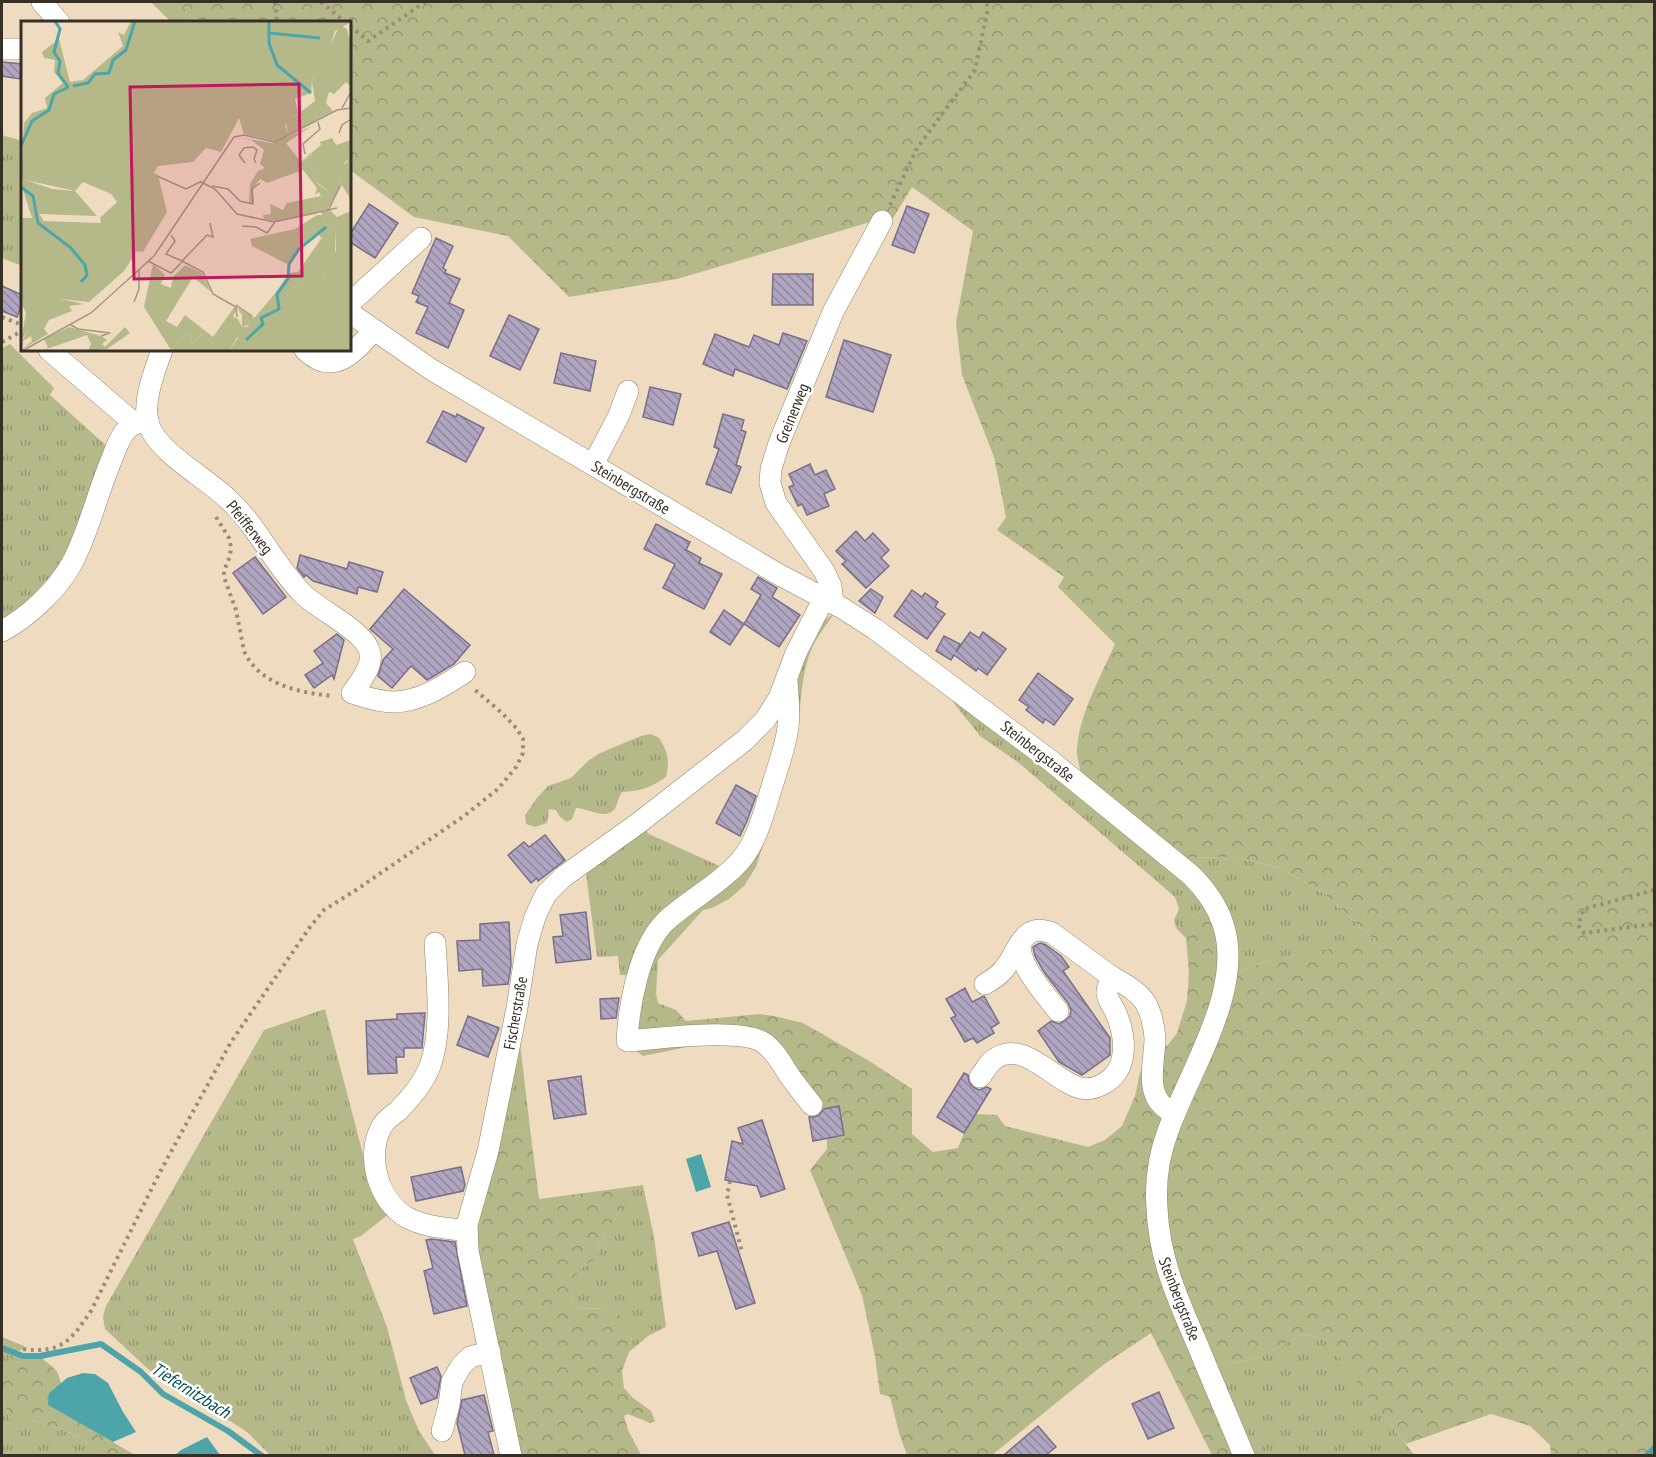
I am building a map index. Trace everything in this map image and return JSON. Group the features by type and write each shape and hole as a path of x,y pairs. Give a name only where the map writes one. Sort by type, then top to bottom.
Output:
{"street":[{"path":"42,2 58,21"},
{"path":"2,49 21,49"},
{"name":"Greinerweg","path":"828,600 831,586 824,571 776,502 770,483 771,470 779,443 833,312 882,221"},
{"path":"351,302 421,238"},
{"name":"Steinbergstraße","path":"351,314 432,370 778,574 828,600 892,641 1051,760 1191,875 1206,892 1224,926 1228,951 1227,974 1213,1026 1167,1134 1159,1168 1156,1204 1160,1245 1165,1265 1178,1301 1244,1455"},
{"path":"306,351 321,361 341,360 355,352 373,331"},
{"name":"Pfeifferweg","path":"50,351 143,417 162,445 238,509 302,594 351,629 367,644 371,658 364,676 352,693"},
{"path":"2,631 20,620 45,597 69,568 85,533 115,448 128,428 143,417 162,351"},
{"path":"593,465 619,415 628,391"},
{"name":"Fischerstraße","path":"511,1455 468,1251 466,1231 488,1151 530,931 543,900 554,885 640,822 756,730 773,708 803,637 828,600"},
{"path":"352,693 384,702 404,701 430,692 462,674"},
{"name":"Fischerstraße","path":"786,677 788,729 757,832 742,858 732,869 665,922 647,947 639,973 627,1041 722,1034 754,1038 762,1041 778,1058 812,1104"},
{"path":"986,984 1004,970 1025,936 1034,930 1052,933 1112,977 1129,986 1146,1004 1155,1038 1154,1090 1157,1100 1163,1107 1175,1113"},
{"path":"435,942 438,1023 431,1063 423,1082 414,1095 384,1123 377,1135 375,1163 384,1193 394,1207 408,1218 422,1223 466,1231"},
{"path":"1020,943 1019,950 1028,970 1058,1011"},
{"path":"980,1077 990,1063 998,1057 1017,1054 1026,1057 1073,1086 1083,1089 1094,1088 1106,1083 1117,1074 1124,1055 1123,1039 1116,1012 1107,996 1112,977"},
{"path":"442,1431 452,1382 461,1366 470,1357 490,1352"}],"path":[{"path":"275,2 277,21"},
{"path":"321,2 344,21"},
{"path":"351,27 368,41 425,2"},
{"path":"882,221 917,148 975,70 987,13 987,2"},
{"path":"2,317 21,325"},
{"path":"2,342 21,332"},
{"path":"214,514 229,538 231,547 224,577 234,601 244,651 248,659 267,678 287,687 341,697 352,693"},
{"path":"23,1349 38,1351 66,1343 91,1311 160,1172 231,1042 324,910 464,816 498,789 516,767 523,753 523,739 502,713 462,674"},
{"path":"1654,890 1584,909 1578,925 1584,933 1654,924"},
{"path":"730,1181 727,1195 742,1252"}],"green space":[{"path":"151,2 182,2 192,17 204,21 170,21"},
{"path":"182,2 1654,2 1654,1455 1551,1455 1550,1445 1530,1426 1491,1414 1406,1444 1326,1340 1303,1334 1259,1358 1215,1366 1186,1298 1166,1224 1167,1169 1174,1137 1235,975 1265,961 1375,941 1324,893 1277,867 1233,857 1183,858 1081,775 1077,751 1081,724 1115,644 1058,587 1064,577 997,530 1006,517 994,457 962,375 956,323 973,231 912,187 889,225 867,223 677,279 569,297 508,236 414,217 351,171 351,21 204,21 192,17"},
{"path":"2,135 21,141 21,266 2,258"},
{"path":"10,344 54,388 50,395 111,450 66,566 2,627 2,520 4,517 2,515 2,348"},
{"path":"833,615 817,639 806,666 796,742 756,867 744,886 729,899 703,910 658,960 656,994 636,1006 658,938 736,872 814,629"},
{"path":"942,688 1045,767 1185,881 1207,907 1176,928 1174,920 1179,909 1175,897 1019,763 980,736"},
{"path":"650,734 658,737 666,751 668,765 666,777 645,788 622,792 614,810 610,813 601,814 576,808 572,819 567,822 556,810 549,809 547,823 535,827 526,824 525,815 548,786 571,778 600,753"},
{"path":"643,826 649,834 726,869 707,885 634,975 620,975 618,956 597,957 585,866"},
{"path":"1233,857 1277,867 1324,893 1376,942 1265,961 1235,975 1183,858"},
{"path":"1207,907 1218,939 1216,987 1148,1204 1235,1455 1212,1455 1151,1333 1103,1365 992,1455 907,1455 890,1397 880,1394 875,1356 862,1295 810,1170 827,1149 827,1138 844,1135 839,1106 817,1110 767,1046 702,1044 643,1056 631,1047 636,1006 656,994 658,1003 676,1010 686,1021 759,1014 803,1023 871,1062 912,1089 912,1134 933,1152 958,1148 976,1114 997,1115 1005,1126 1088,1147 1105,1140 1122,1126 1135,1096 1140,1073 1151,1053 1168,1045 1177,1033 1187,1001 1189,972 1186,938 1176,928"},
{"path":"325,1009 365,1162 390,1213 361,1236 353,1239 387,1327 406,1400 419,1431 435,1455 270,1455 247,1432 187,1396 148,1369 105,1329 103,1317 106,1306 264,1030"},
{"path":"518,1026 530,1128 496,1134"},
{"path":"530,1128 539,1199 622,1188 622,1208 607,1230 597,1258 583,1267 575,1277 571,1306 582,1309 607,1308 623,1317 632,1336 622,1371 624,1388 651,1411 655,1421 650,1423 628,1414 624,1416 628,1430 641,1455 516,1455 472,1250 496,1134"},
{"path":"643,1185 654,1237 666,1327 648,1336 629,1352 632,1336 607,1308 582,1309 571,1306 572,1289 575,1277 582,1267 597,1258 607,1230 622,1208 622,1188"},
{"path":"1303,1334 1326,1340 1414,1455 1253,1455 1215,1366 1259,1358"},
{"path":"2,1337 24,1346 23,1349 12,1353 2,1377"},
{"path":"12,1352 23,1356 40,1356 56,1370 61,1384 49,1393 49,1405 135,1455 101,1455 80,1437 59,1428 32,1420 11,1420 2,1386 3,1374"},
{"path":"2,1392 11,1420 32,1420 59,1428 80,1437 101,1455 2,1455"}],"water":[{"path":"701,1154 711,1187 696,1192 686,1159"},
{"path":"83,1373 95,1374 108,1383 136,1432 113,1442 48,1405 49,1393 67,1378"},
{"path":"207,1437 220,1455 175,1455 181,1450"}],"building":[{"path":"2,62 21,64 20,79 2,76"},
{"path":"369,204 398,223 375,258 351,243 351,232"},
{"path":"907,206 929,214 914,253 892,245"},
{"path":"436,238 453,246 443,268 446,270 445,273 460,279 449,303 464,310 448,348 416,333 428,307 416,302 419,296 412,293"},
{"path":"773,274 813,274 813,305 772,305"},
{"path":"2,286 21,295 21,306 17,317 2,311"},
{"path":"509,315 539,329 520,370 490,356"},
{"path":"783,333 807,341 787,389 735,369 733,376 703,364 715,334 749,347 754,335 779,345"},
{"path":"844,340 891,355 873,412 826,397"},
{"path":"561,353 596,361 590,391 554,383"},
{"path":"650,387 681,394 673,425 643,417"},
{"path":"443,411 456,417 457,414 484,428 466,462 427,442"},
{"path":"723,414 744,420 741,430 746,432 736,465 741,467 731,493 706,484 719,449 714,447"},
{"path":"810,464 815,475 826,470 835,489 824,494 829,506 807,515 802,504 798,506 789,487 794,485 789,474"},
{"path":"656,524 690,542 686,550 701,558 699,563 722,574 704,609 663,588 675,564 644,549"},
{"path":"856,531 865,541 873,533 889,550 881,558 889,566 866,588 842,564 846,561 836,551"},
{"path":"300,555 347,569 349,562 383,572 377,592 358,587 357,594 313,581 306,575 304,577 297,568"},
{"path":"255,557 286,597 263,614 233,573"},
{"path":"758,577 777,588 772,597 800,615 779,647 744,624 761,595 751,589"},
{"path":"404,589 470,645 454,664 427,680 411,666 392,688 378,676 383,660 393,649 370,629"},
{"path":"871,589 883,597 875,613 859,601"},
{"path":"912,590 922,597 925,593 938,602 935,607 945,614 927,639 894,616"},
{"path":"724,610 744,624 730,645 710,632"},
{"path":"970,632 979,638 983,632 1006,649 987,675 978,668 976,671 954,655 951,660 936,651 944,636 960,644 956,652"},
{"path":"337,634 344,640 334,679 332,675 314,688 305,675 323,663 314,651"},
{"path":"1038,673 1073,699 1054,725 1045,719 1043,723 1026,710 1029,707 1019,700"},
{"path":"736,785 756,796 740,836 716,823"},
{"path":"545,835 565,860 538,881 537,878 531,883 508,855 524,842 529,847"},
{"path":"586,912 591,959 556,963 553,937 563,936 560,915"},
{"path":"509,922 511,965 508,984 483,986 482,969 459,971 457,941 480,940 480,924"},
{"path":"1041,943 1061,956 1069,967 1063,971 1110,1038 1110,1055 1082,1075 1059,1062 1038,1031 1051,1021 1059,1024 1065,1021 1070,1016 1071,1010 1035,956 1033,947"},
{"path":"965,988 972,1002 984,996 999,1023 991,1028 994,1033 977,1043 973,1038 965,1042 951,1018 956,1016 946,999"},
{"path":"619,998 616,1018 601,1019 600,999"},
{"path":"425,1013 422,1048 404,1048 404,1057 396,1057 397,1073 368,1074 366,1021 397,1019 397,1014"},
{"path":"468,1016 499,1028 488,1057 457,1045"},
{"path":"964,1073 968,1075 973,1087 979,1090 987,1087 991,1089 964,1133 937,1117"},
{"path":"581,1076 586,1114 554,1119 548,1081"},
{"path":"839,1106 844,1135 813,1141 809,1117 819,1115 824,1109"},
{"path":"762,1120 785,1189 761,1197 757,1186 725,1180 732,1141 743,1144 738,1128"},
{"path":"461,1167 465,1185 463,1191 416,1201 411,1177"},
{"path":"729,1222 755,1303 736,1309 717,1251 699,1256 692,1233"},
{"path":"426,1240 455,1242 467,1306 434,1314 424,1271 433,1268"},
{"path":"437,1367 441,1376 437,1398 421,1404 410,1378"},
{"path":"1159,1392 1174,1428 1148,1439 1132,1404"},
{"path":"484,1395 493,1431 488,1432 494,1455 465,1455 457,1423 462,1400"},
{"path":"1038,1426 1056,1447 1046,1455 1004,1455"}],"waterway":[{"name":"Tiefernitzbach","path":"2,1348 23,1356 40,1356 101,1344 141,1372 163,1394 228,1431 262,1456"},
{"path":"1646,1456 1654,1448"}]}
